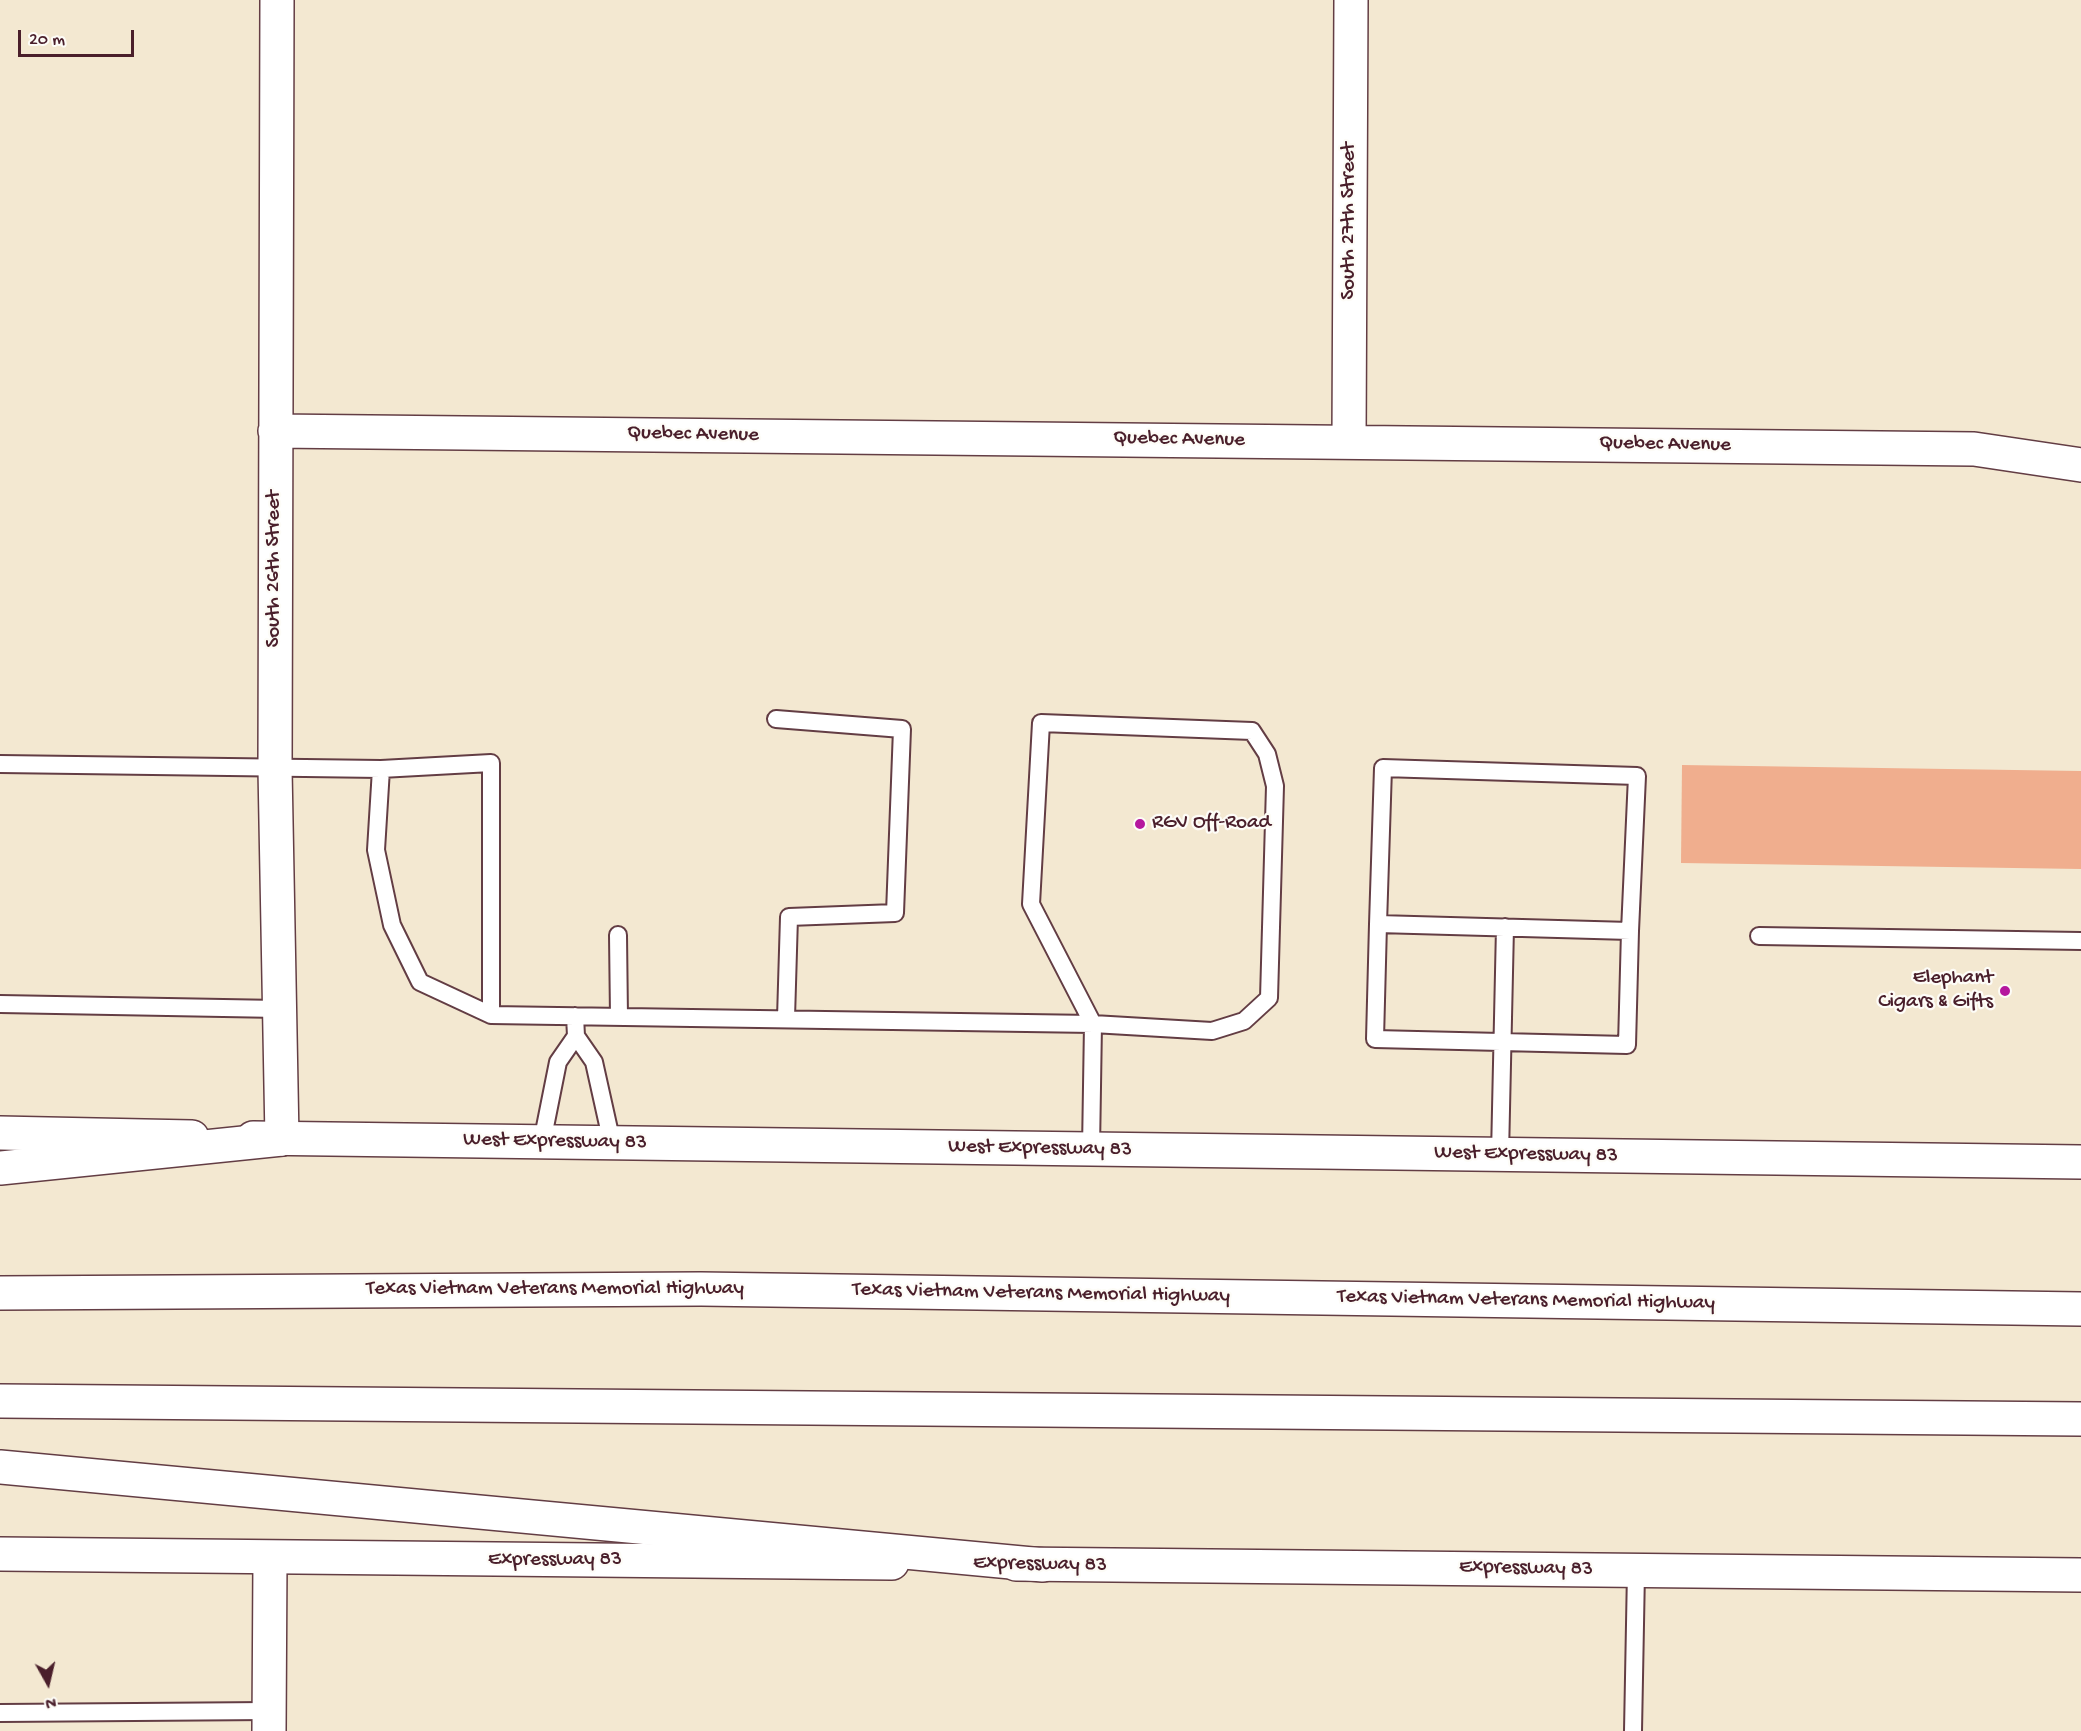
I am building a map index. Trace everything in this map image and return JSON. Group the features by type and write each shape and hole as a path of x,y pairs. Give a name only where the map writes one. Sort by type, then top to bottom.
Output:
{"main road":[{"name":"South 26th Street","path":"277,0 275,769 282,1139"},
{"name":"South 27th Street","path":"1349,441 1351,0"},
{"name":"Quebec Avenue","path":"275,431 1974,449 2081,465"},
{"name":"West Expressway 83","path":"0,1133 282,1139 2081,1162"},
{"path":"0,1168 282,1139"},
{"name":"Texas Vietnam Veterans Memorial Highway","path":"0,1293 701,1289 2081,1309"},
{"path":"0,1401 2081,1419"},
{"path":"0,1467 1042,1565"},
{"name":"Expressway 83","path":"0,1554 270,1559 2081,1575"},
{"path":"269,1721 270,1559"}],"lane":[{"path":"776,718 902,729 895,914 789,917 786,1018"},
{"path":"381,769 376,850 392,925 420,982 490,1015 1093,1024 1212,1031 1244,1021 1269,998 1275,786 1267,754 1252,731 1041,723 1031,904 1093,1024 1091,1149"},
{"path":"0,764 381,769 491,763 490,1015"},
{"path":"1383,768 1637,776 1630,931 1627,1045 1375,1039 1383,768"},
{"path":"1378,924 1630,931"},
{"path":"1500,1155 1505,927"},
{"path":"618,935 619,1017"},
{"path":"1759,936 2081,941"},
{"path":"0,1004 279,1009"},
{"path":"575,1016 576,1036 594,1062 612,1143"},
{"path":"542,1142 558,1062 576,1036"},
{"path":"1633,1731 1636,1570"},
{"path":"0,1713 269,1721"}],"building":[{"path":"1682,765 2081,771 2081,869 1681,863"}],"place":[{"name":"RGV Off-Road","path":"1140,824"},
{"name":"Elephant Cigars & Gifts","path":"2005,991"}]}
